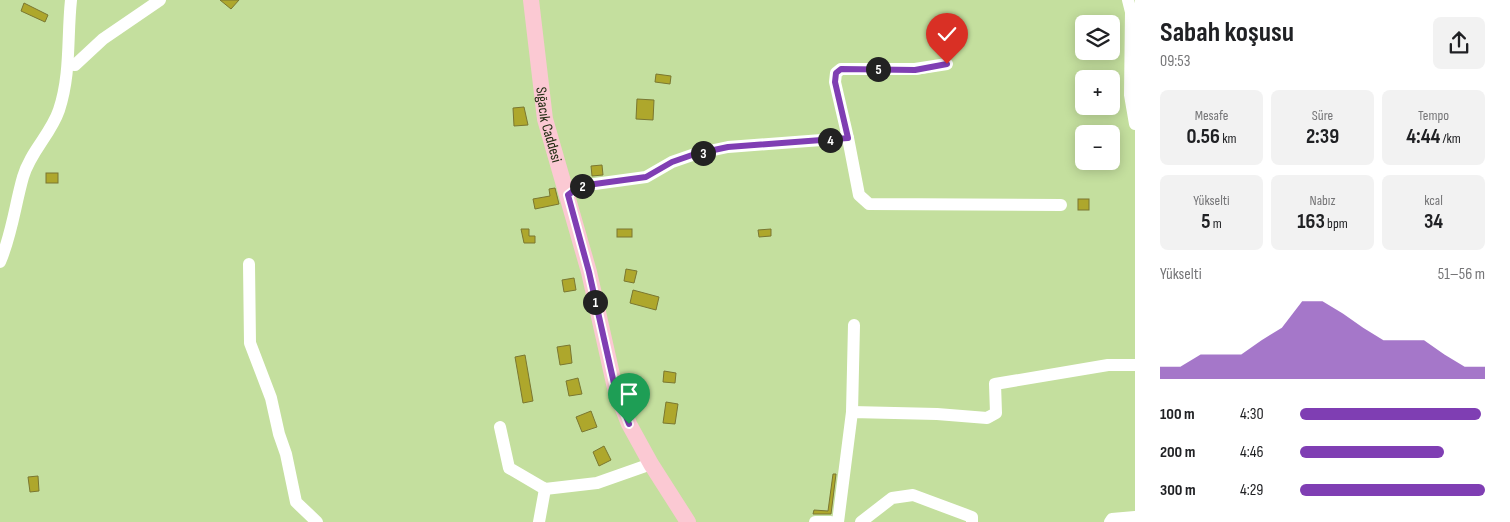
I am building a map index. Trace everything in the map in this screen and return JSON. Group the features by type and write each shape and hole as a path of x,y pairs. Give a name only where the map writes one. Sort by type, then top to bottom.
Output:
{"main road":[{"name":"Sığacık Caddesi","path":"531,0 545,119 589,272 615,388 629,424 651,464 688,522"}],"street":[{"path":"0,262 9,239 23,176 30,160 54,123 64,90 69,64 71,0"},
{"path":"69,64 75,65 103,39 160,0"},
{"path":"1128,0 1131,12 1130,95 1135,124"},
{"path":"947,64 915,70 841,69 836,73 835,82 859,195 869,204 1060,205"},
{"path":"568,195 580,186 646,177 672,162 695,154 728,147 848,138"},
{"path":"249,264 250,343 271,398 296,502 317,522"},
{"path":"838,522 852,412 854,325"},
{"path":"852,412 937,414 987,418 996,414 995,384 1108,365 1135,365"},
{"path":"500,427 509,468 545,489 597,483 651,464"},
{"path":"539,522 545,489"},
{"path":"861,522 892,498 913,495 972,517 972,522"},
{"path":"1110,522 1112,519 1135,517"},
{"path":"815,522 831,522"}],"building":[{"path":"220,0 239,0 231,9"},
{"path":"24,3 48,15 45,22 21,11"},
{"path":"656,74 671,76 670,84 655,82"},
{"path":"637,99 654,100 653,120 636,119"},
{"path":"524,107 528,125 514,126 513,108"},
{"path":"602,165 603,175 592,176 591,166"},
{"path":"46,173 58,173 58,183 46,183"},
{"path":"555,188 559,204 535,209 533,199 550,196 549,189"},
{"path":"1078,199 1089,199 1089,210 1078,210"},
{"path":"521,229 529,229 529,236 535,236 535,243 524,243"},
{"path":"617,229 632,229 632,237 617,237"},
{"path":"771,229 771,236 759,237 758,230"},
{"path":"626,269 637,271 634,283 624,281"},
{"path":"574,278 576,290 564,292 562,280"},
{"path":"633,290 659,297 656,310 630,303"},
{"path":"570,345 572,363 560,365 557,347"},
{"path":"525,355 533,401 523,403 515,357"},
{"path":"664,371 676,373 675,383 663,382"},
{"path":"578,378 582,394 569,396 566,381"},
{"path":"666,402 678,404 675,424 663,423"},
{"path":"591,411 597,427 582,432 576,417"},
{"path":"604,446 611,460 599,466 593,452"},
{"path":"833,474 836,474 831,514 813,514 814,510 828,511"},
{"path":"38,476 39,491 30,492 28,477"}],"route":[{"path":"629,424 615,388 589,272 568,195 580,186 646,177 672,162 695,154 728,147 848,138 835,82 836,73 841,69 915,70 947,64"}]}
